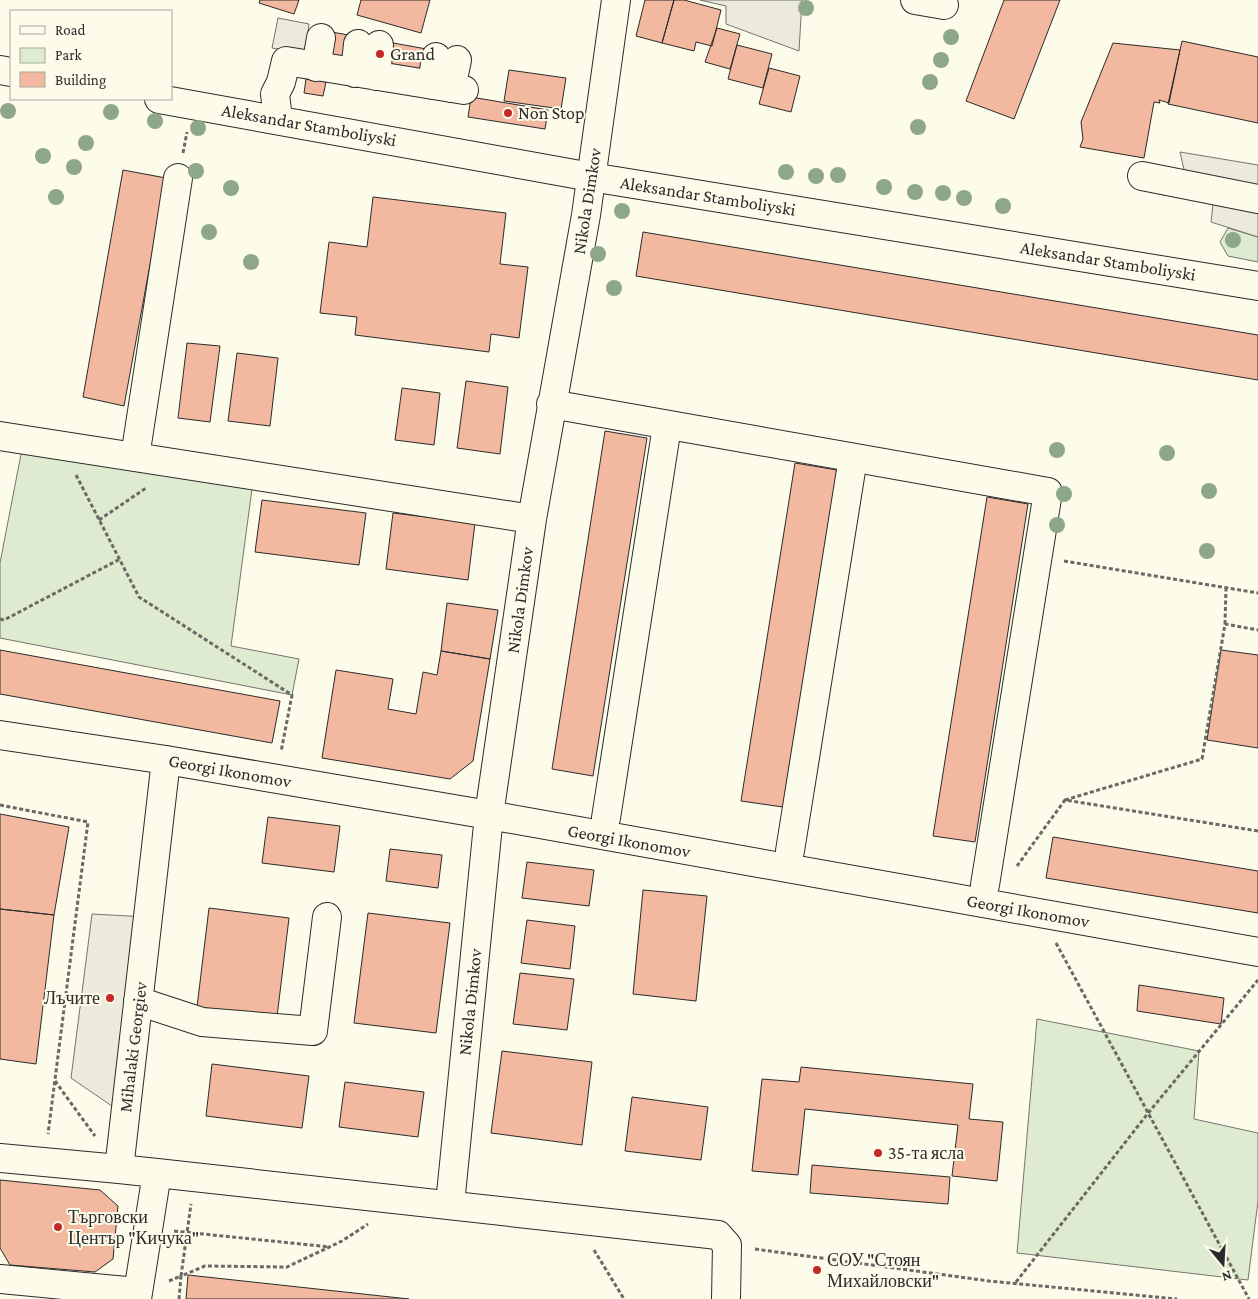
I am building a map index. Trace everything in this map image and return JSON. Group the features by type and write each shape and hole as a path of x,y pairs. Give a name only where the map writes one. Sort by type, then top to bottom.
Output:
{"street":[{"name":"Nikola Dimkov","path":"450,1204 488,815 532,519 591,177 616,0"},
{"path":"915,0 944,5"},
{"path":"346,72 349,42 346,72"},
{"path":"441,86 437,57 441,86"},
{"path":"278,119 275,94 281,82 286,62 441,86"},
{"name":"Aleksandar Stamboliyski","path":"165,100 591,177 1258,286"},
{"path":"1142,176 1258,199"},
{"path":"134,457 178,178"},
{"path":"551,404 1048,492 985,885"},
{"path":"606,818 667,426"},
{"path":"0,436 532,519"},
{"path":"790,851 853,458"},
{"name":"Georgi Ikonomov","path":"0,735 166,760 488,815 1258,952"},
{"name":"Mihalaki Georgiev","path":"118,1169 166,760"},
{"path":"138,1001 202,1022 312,1031 327,917"},
{"path":"0,1158 195,1177 405,1201 450,1204 576,1219 723,1240 729,1259 726,1299"},
{"path":"0,1279 78,1293 137,1296 157,1173"}],"path":[{"path":"178,178 193,105"},
{"path":"61,446 139,597 292,695 276,779"},
{"path":"99,520 181,464"},
{"path":"1038,557 1258,594"},
{"path":"0,619 4,620 120,559"},
{"path":"1013,872 1066,800 1202,759 1224,624 1226,588"},
{"path":"1224,624 1258,630"},
{"path":"1066,800 1258,831"},
{"path":"0,806 88,822 44,1162"},
{"path":"1040,913 1249,1299"},
{"path":"1015,1282 1149,1112 1258,980"},
{"path":"55,1081 118,1169"},
{"path":"179,1299 195,1177"},
{"path":"181,1276 205,1266 287,1268 330,1247 405,1201"},
{"path":"576,1219 624,1299"},
{"path":"149,1228 330,1247"},
{"path":"723,1240 990,1281 1177,1299"}],"green space":[{"path":"1228,228 1258,237 1258,262 1228,256 1220,242"},
{"path":"22,449 252,489 231,646 299,659 292,695 0,638 0,563"},
{"path":"1037,1019 1199,1051 1194,1119 1258,1133 1258,1201 1248,1280 1017,1253"}],"shaded area":[{"path":"700,0 802,0 799,51 726,24 726,6"},
{"path":"278,18 309,24 305,54 272,48"},
{"path":"1180,152 1258,165 1258,187 1185,174"},
{"path":"1213,204 1258,212 1258,237 1211,222"},
{"name":"Лъчите","path":"92,914 147,917 125,1115 71,1078"}],"building":[{"path":"260,0 299,0 294,14 259,3"},
{"path":"361,0 430,0 421,33 357,15"},
{"path":"645,0 674,0 662,43 636,36"},
{"path":"674,0 684,0 721,10 712,46 696,42 694,51 662,43"},
{"path":"1004,0 1060,0 1014,119 966,101"},
{"path":"717,28 740,34 730,69 705,62"},
{"name":"Grand","path":"315,29 449,53 444,80 310,56"},
{"path":"1182,41 1258,57 1258,123 1168,104"},
{"path":"1113,43 1180,50 1169,103 1159,100 1160,103 1154,102 1144,158 1080,147 1083,139 1081,122"},
{"path":"737,45 772,54 763,88 728,79"},
{"path":"769,68 800,76 791,112 759,104"},
{"path":"509,70 566,78 561,109 504,101"},
{"path":"306,79 326,82 323,96 304,93"},
{"name":"Non Stop","path":"471,97 548,110 545,129 468,117"},
{"path":"123,170 166,178 124,406 83,397"},
{"path":"373,197 506,213 500,264 528,267 519,338 491,334 489,352 355,335 357,317 320,313 329,242 367,247"},
{"path":"643,232 1258,335 1258,380 636,276"},
{"path":"187,343 220,346 210,422 178,418"},
{"path":"237,353 278,358 270,426 228,421"},
{"path":"466,381 508,387 500,454 457,448"},
{"path":"402,388 440,393 434,445 395,440"},
{"path":"605,431 647,438 593,776 552,769"},
{"path":"795,463 837,470 783,807 741,801"},
{"path":"987,497 1028,504 975,842 933,836"},
{"path":"262,500 366,513 359,565 255,552"},
{"path":"393,513 475,523 468,580 386,569"},
{"path":"447,603 498,610 490,659 441,651"},
{"path":"0,650 280,701 272,743 0,694"},
{"path":"1221,650 1258,655 1258,748 1207,740"},
{"path":"441,651 490,659 473,761 450,779 322,758 336,670 393,679 388,709 416,714 423,672 437,675"},
{"path":"0,814 69,827 54,915 0,909"},
{"path":"268,817 340,826 334,872 262,863"},
{"path":"1053,837 1258,871 1258,913 1046,878"},
{"path":"390,849 442,855 438,888 386,881"},
{"path":"527,862 594,870 589,906 522,898"},
{"path":"643,890 707,896 696,1001 633,994"},
{"path":"209,908 289,918 277,1017 197,1007"},
{"path":"0,909 54,915 36,1064 0,1059"},
{"path":"368,913 450,923 436,1033 354,1023"},
{"path":"527,920 575,926 570,969 521,963"},
{"path":"520,973 574,979 567,1030 513,1024"},
{"path":"1139,985 1224,998 1221,1024 1137,1011"},
{"path":"502,1051 592,1062 582,1145 491,1133"},
{"path":"212,1064 309,1076 302,1128 206,1116"},
{"path":"801,1067 973,1084 969,1119 1003,1122 997,1181 952,1176 958,1125 805,1109 798,1175 752,1171 762,1079 799,1082"},
{"path":"345,1082 424,1092 418,1137 339,1127"},
{"path":"632,1097 708,1107 701,1160 625,1151"},
{"path":"812,1165 950,1177 948,1204 810,1193"},
{"name":"Търговски Център \"Кичука\"","path":"0,1180 100,1190 118,1206 113,1259 95,1272 10,1265 0,1248"},
{"path":"188,1275 409,1299 186,1299"}],"place":[{"name":"Grand","path":"380,54"},
{"name":"Non Stop","path":"508,113"},
{"name":"Лъчите","path":"110,998"},
{"name":"35-та ясла","path":"878,1153"},
{"name":"Търговски Център \"Кичука\"","path":"58,1227"},
{"name":"СОУ \"Стоян Михайловски\"","path":"817,1270"}]}
